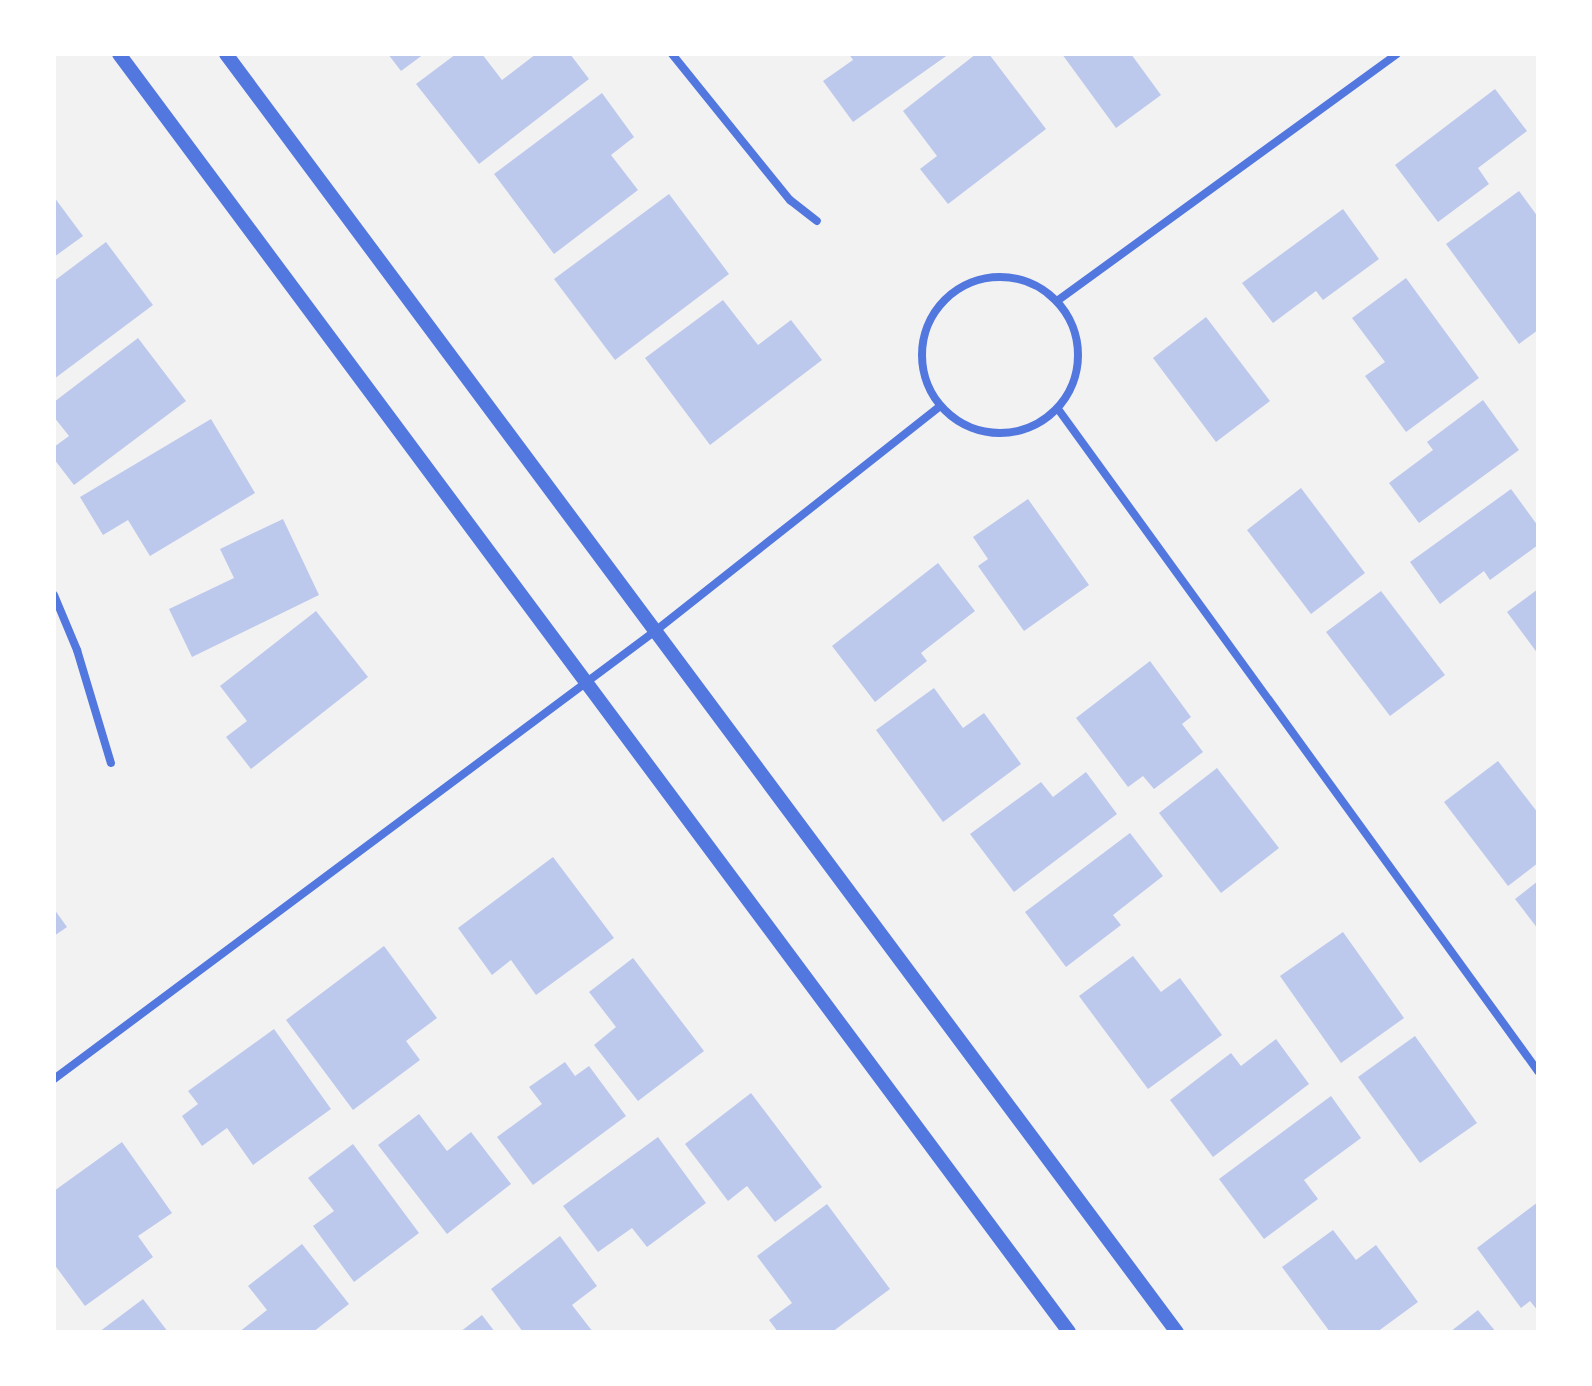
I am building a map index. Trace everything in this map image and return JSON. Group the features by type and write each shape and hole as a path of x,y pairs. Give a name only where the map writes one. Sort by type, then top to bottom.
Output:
{"street":[{"path":"119,54 1069,1332"},
{"path":"226,54 1177,1332"},
{"path":"672,54 790,200 817,221"},
{"path":"1057,301 1397,54"},
{"path":"994,277 1028,282 1057,301 1068,317 1079,354 1070,393 1058,409 1037,426 998,434 960,423 940,406 930,392 921,359 927,325 947,297 994,277"},
{"path":"54,1079 654,632 940,406"},
{"path":"1058,409 1538,1071"},
{"path":"54,595 77,650 111,763"}],"building":[{"path":"388,54 424,54 401,71"},
{"path":"456,54 482,54 502,80 536,54 570,54 589,79 479,164 416,84"},
{"path":"849,54 949,54 853,122 823,81 853,60"},
{"path":"976,54 989,54 1046,129 948,204 920,169 937,156 903,111"},
{"path":"1062,54 1131,54 1161,95 1116,128"},
{"path":"1495,89 1527,131 1478,168 1489,184 1438,222 1395,165"},
{"path":"602,93 634,137 611,155 638,190 554,254 494,174"},
{"path":"1519,191 1538,217 1538,330 1519,344 1446,244"},
{"path":"669,194 729,274 615,360 554,279"},
{"path":"54,197 83,236 54,257"},
{"path":"1343,209 1379,259 1323,300 1316,291 1273,323 1242,283"},
{"path":"106,242 153,305 54,379 54,281"},
{"path":"1406,278 1479,378 1406,432 1365,376 1385,362 1352,318"},
{"path":"723,300 758,345 791,320 822,360 710,445 645,358"},
{"path":"1206,317 1270,401 1216,442 1153,358"},
{"path":"138,338 186,401 74,485 54,459 54,447 69,436 54,417 54,402"},
{"path":"1483,400 1519,450 1419,523 1389,483 1433,450 1427,442"},
{"path":"211,419 255,493 150,556 128,520 103,535 80,497"},
{"path":"1301,488 1365,573 1311,614 1247,530"},
{"path":"1511,489 1538,526 1538,545 1490,580 1484,571 1440,604 1410,562"},
{"path":"1028,499 1089,585 1024,631 978,566 988,559 973,537"},
{"path":"283,519 319,595 192,657 169,609 234,578 220,549"},
{"path":"938,563 975,611 921,653 927,661 875,702 832,646"},
{"path":"1538,589 1538,654 1507,612"},
{"path":"1381,591 1445,675 1390,716 1326,632"},
{"path":"316,611 368,677 251,769 226,737 247,721 220,686"},
{"path":"1150,661 1191,717 1182,724 1203,752 1154,789 1143,776 1128,787 1076,718"},
{"path":"934,688 963,728 984,713 1021,764 943,822 876,730"},
{"path":"1498,761 1538,813 1538,863 1508,886 1444,802"},
{"path":"1217,768 1279,848 1221,893 1159,813"},
{"path":"1086,772 1117,814 1014,892 970,834 1041,782 1053,797"},
{"path":"1130,833 1163,876 1113,915 1121,925 1066,967 1025,912"},
{"path":"553,857 614,938 536,995 511,960 492,975 458,928"},
{"path":"1538,881 1538,929 1515,899"},
{"path":"54,909 67,927 54,936"},
{"path":"1343,932 1404,1018 1341,1063 1280,976"},
{"path":"384,946 437,1018 406,1041 420,1060 353,1110 286,1020"},
{"path":"1133,956 1161,992 1180,978 1222,1035 1148,1089 1079,996"},
{"path":"633,958 704,1051 638,1101 594,1045 616,1027 589,992"},
{"path":"274,1029 331,1109 253,1165 227,1128 202,1146 182,1116 198,1104 188,1091"},
{"path":"1415,1036 1477,1123 1420,1163 1358,1077"},
{"path":"1276,1039 1309,1084 1213,1157 1170,1100 1231,1053 1241,1066"},
{"path":"565,1062 575,1076 589,1066 626,1116 533,1185 497,1137 542,1104 529,1087"},
{"path":"751,1093 822,1187 775,1222 747,1186 728,1201 685,1144"},
{"path":"1331,1096 1361,1138 1304,1180 1318,1199 1264,1239 1219,1179"},
{"path":"419,1114 447,1151 471,1132 511,1184 447,1234 378,1145"},
{"path":"658,1137 706,1203 647,1247 632,1228 598,1252 563,1206"},
{"path":"122,1142 172,1213 138,1236 153,1257 85,1306 54,1264 54,1191"},
{"path":"353,1144 419,1233 354,1282 313,1226 334,1211 308,1178"},
{"path":"1538,1202 1538,1311 1530,1301 1521,1308 1477,1248"},
{"path":"827,1204 890,1289 832,1332 778,1332 769,1320 792,1303 757,1256"},
{"path":"1333,1230 1356,1260 1376,1245 1418,1302 1377,1332 1330,1332 1282,1267"},
{"path":"560,1236 597,1286 572,1305 593,1332 523,1332 491,1289"},
{"path":"302,1244 349,1304 313,1332 239,1332 267,1310 248,1286"},
{"path":"143,1299 168,1332 99,1332"},
{"path":"1478,1310 1496,1332 1450,1332"},
{"path":"482,1315 495,1332 460,1332"}]}
